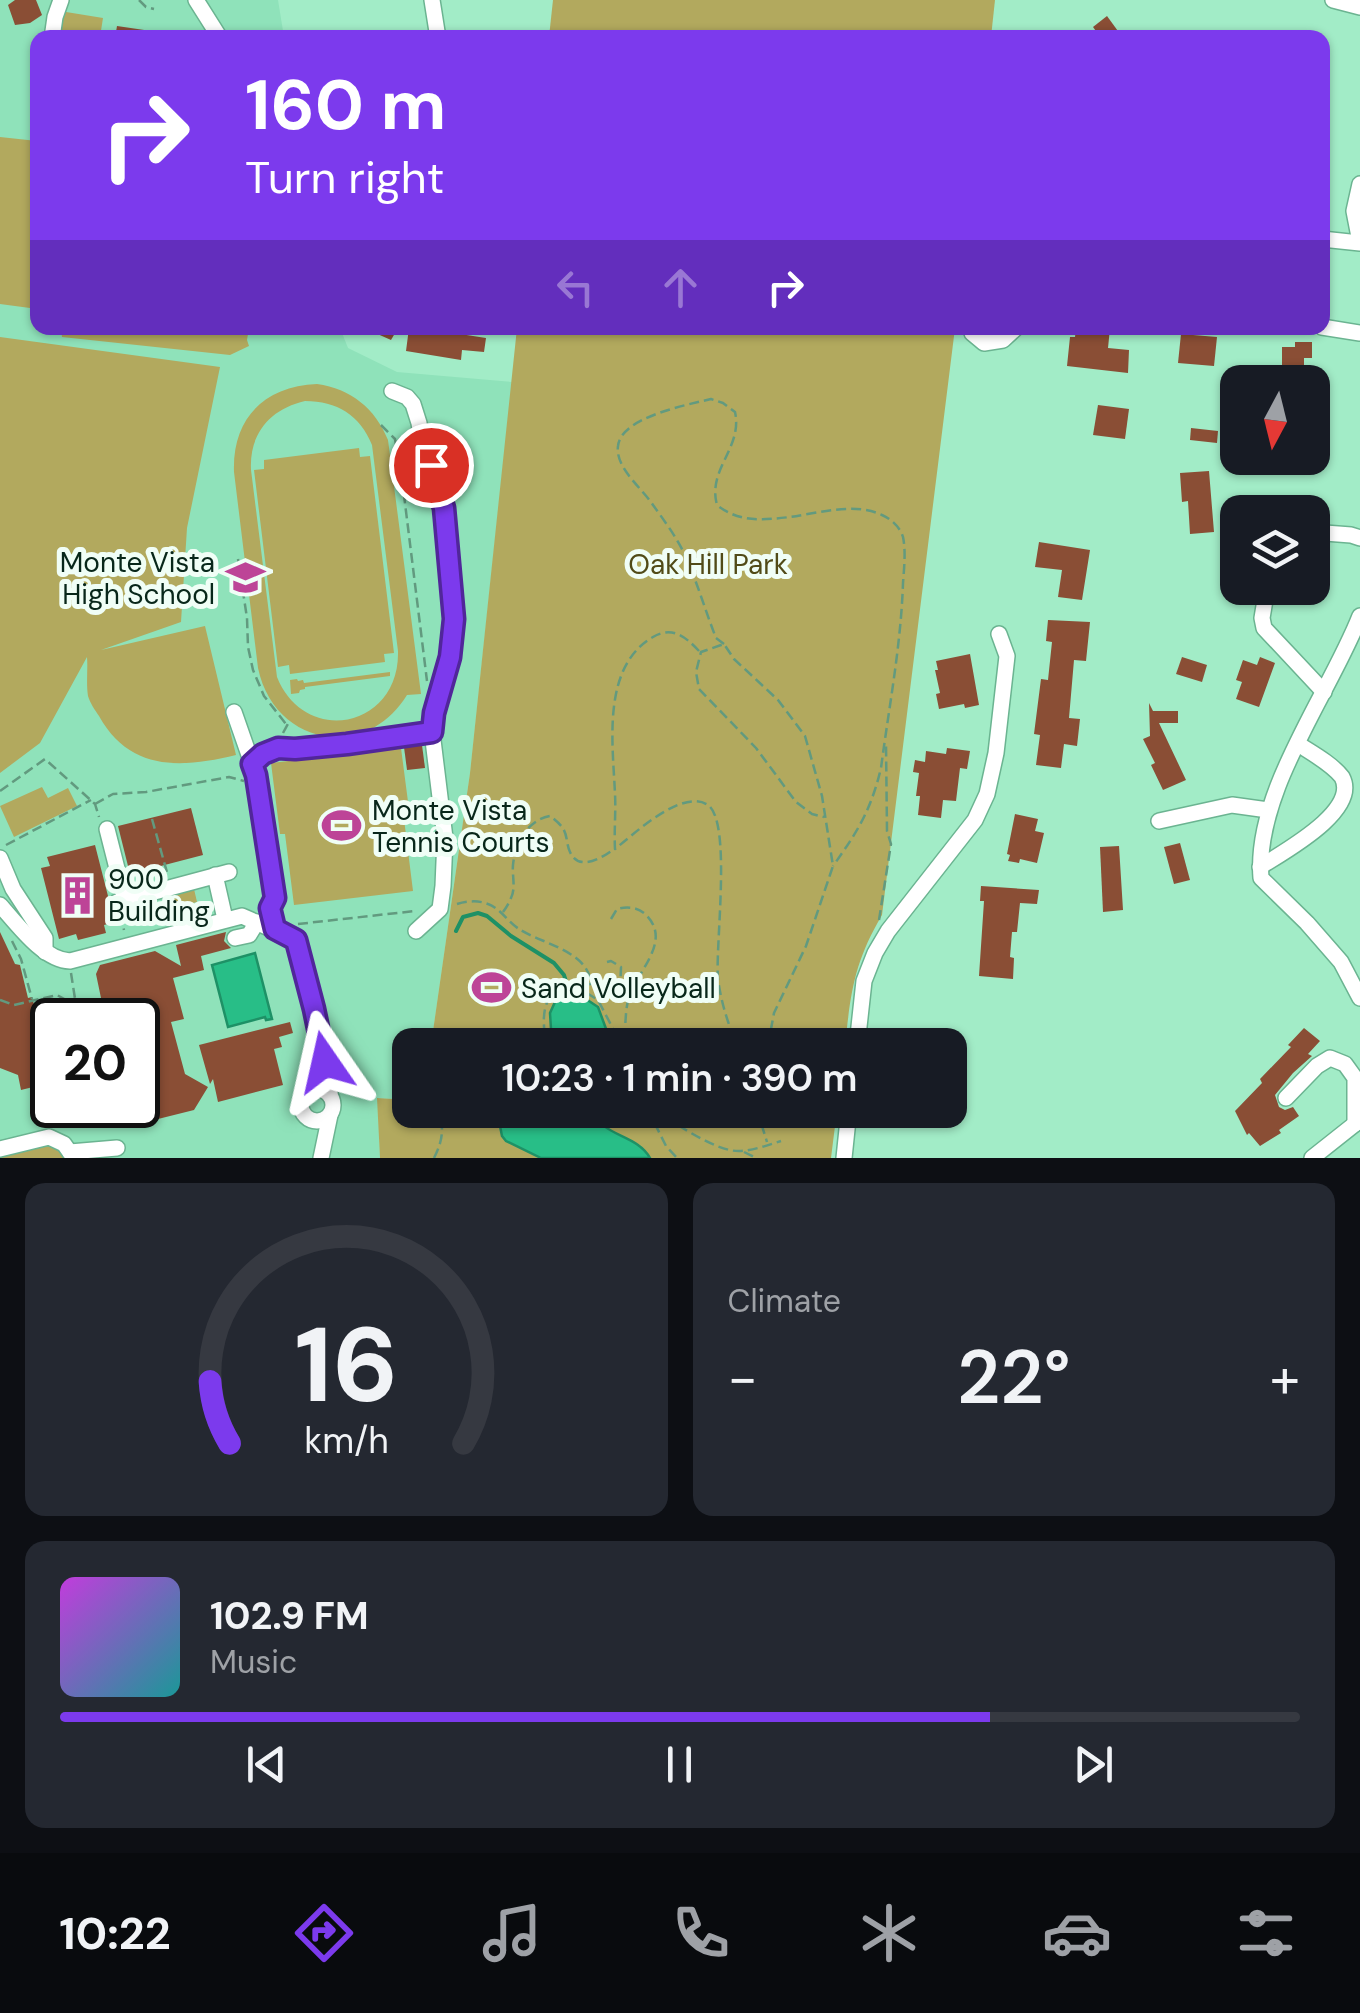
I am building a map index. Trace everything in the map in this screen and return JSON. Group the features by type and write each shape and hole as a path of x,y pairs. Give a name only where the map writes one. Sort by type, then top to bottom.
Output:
{"street":[{"path":"53,30 61,0"},
{"path":"196,0 215,30"},
{"path":"432,0 437,30"},
{"path":"1333,0 1360,7"},
{"path":"1330,241 1360,243 1354,211 1360,184"},
{"path":"1330,328 1360,332"},
{"path":"975,335 984,343 1008,335"},
{"path":"392,391 413,404 424,458 435,474 444,508 454,636 432,732 444,838 443,886 440,909 416,932"},
{"path":"1330,533 1360,538"},
{"path":"1264,605 1264,628 1324,692"},
{"path":"1360,616 1268,810 1260,867 1261,878 1341,962 1360,998"},
{"path":"859,1028 864,981 875,953 975,820 987,794 993,776 1007,656 999,634"},
{"path":"234,712 254,770 275,898 270,908 275,929"},
{"path":"254,770 263,754 278,748 347,744 432,732"},
{"path":"1260,867 1335,818 1346,804 1348,794 1341,776 1298,744"},
{"path":"1159,821 1232,805 1268,810"},
{"path":"104,829 121,901 222,873 225,919"},
{"path":"0,858 13,889 45,938 45,953"},
{"path":"0,905 45,953 68,961 242,916 296,940 330,1072 322,1092"},
{"path":"236,938 249,935 257,922"},
{"path":"1286,1098 1330,1058 1345,1064 1355,1078 1358,1122 1312,1158"},
{"path":"321,1158 333,1105 322,1092"},
{"path":"322,1092 306,1093 301,1102 302,1112 324,1138"},
{"path":"312,1120 321,1121 330,1115"},
{"path":"844,1158 847,1128"},
{"path":"0,1149 48,1137 58,1140 72,1155 118,1148"}],"path":[{"path":"139,0 154,9"},
{"path":"771,1028 806,946 832,866 858,832 881,768 902,611 902,537 897,526 884,515 869,510 760,520 727,514 717,505 714,484 735,437 738,426 734,412 711,399 639,421 623,434 618,444 624,470 651,501 682,550 716,638 778,700 805,736 822,796 832,866"},
{"path":"382,425 395,439 402,479 426,680"},
{"path":"238,560 253,670 264,696 287,725"},
{"path":"615,848 611,720 622,675 638,649 663,632 678,633 700,652"},
{"path":"700,652 724,644"},
{"path":"700,652 696,672 699,689 756,748 796,802 812,814 824,816"},
{"path":"885,734 890,844 879,922 888,931"},
{"path":"0,791 45,759 93,802 104,829"},
{"path":"0,849 112,794 228,777 248,783 254,770"},
{"path":"502,914 513,896 517,846 541,817 550,816 562,825 570,852 576,860 588,863 602,858 670,807 688,802 709,806 720,826 718,978 730,1028"},
{"path":"152,818 171,887"},
{"path":"121,901 128,946"},
{"path":"612,919 617,909 639,910 647,916 655,936 652,954 629,998 625,1028"},
{"path":"11,939 31,998"},
{"path":"68,961 75,998"},
{"path":"606,962 622,968 620,991 629,998"},
{"path":"544,1028 546,1002 552,993 572,984 591,984 587,968"},
{"path":"572,984 598,1000 613,1028"},
{"path":"0,1000 14,1005 30,1001"},
{"path":"338,1078 358,1089"},
{"path":"434,1158 444,1128"},
{"path":"658,1128 666,1146 677,1158"},
{"path":"683,1128 732,1151 781,1140"},
{"path":"763,1128 768,1145"},
{"path":"743,1151 756,1158"}],"shaded area":[{"name":"Monte Vista High School","path":"0,0 278,0 283,30 30,30 30,335 343,335 348,348 397,372 512,382 470,773 433,1028 392,1028 392,1099 378,1098 380,1158 0,1158"},
{"path":"255,953 272,1019 265,1017 228,1027 212,965"},
{"path":"577,993 598,1007 606,1028 551,1028 550,1013 555,1002"},
{"path":"500,1128 608,1128 636,1144 650,1158 541,1158 502,1136"}],"green space":[{"path":"553,0 995,0 992,30 550,30"},
{"path":"60,11 103,18 101,30 57,30"},
{"path":"0,137 30,140 30,308 0,304"},
{"path":"248,335 249,346 230,355 62,337"},
{"name":"Oak Hill Park","path":"516,335 954,335 882,915 855,978 847,1028 433,1028 470,773"},
{"path":"0,337 220,367 187,528 181,622 101,650 205,626 236,755 177,763 142,756 126,748 90,701 87,657 40,743 0,773"},
{"path":"317,384 351,395 376,418 388,440 421,694 407,695 389,717 346,737 323,736 301,728 282,714 267,694 258,668 234,472 235,453 245,421 255,409 281,391","holes":["305,401 346,412 361,425 372,445 398,651 395,677 384,697 368,712 349,719 328,720 308,713 290,699 277,677 251,457 264,425 282,410"]},
{"path":"359,448 360,457 370,456 394,653 384,654 385,662 290,674 289,665 278,667 254,470 264,469 264,460"},
{"path":"390,672 390,676 305,687 291,694 290,680 304,683"},
{"name":"Monte Vista Tennis Courts","path":"401,748 410,817 404,819 413,891 294,905 271,763"},
{"path":"42,787 48,798 68,788 77,806 14,837 0,806"},
{"path":"191,876 197,902 169,909 163,883"},
{"path":"377,1098 392,1099 392,1128 835,1128 831,1158 380,1158"},
{"path":"49,1146 66,1158 0,1158 0,1156"}],"building":[{"path":"15,0 36,0 42,15 30,23 15,25 8,5"},
{"path":"1107,16 1117,30 1095,30 1093,27"},
{"path":"408,335 486,338 484,352 462,350 461,360 406,351"},
{"path":"1109,335 1108,348 1129,350 1128,373 1067,366 1070,337"},
{"path":"1181,335 1217,337 1214,366 1178,363"},
{"path":"1295,342 1312,342 1312,358 1304,358 1304,365 1282,365 1282,347 1295,347"},
{"path":"1098,405 1129,409 1125,439 1093,435"},
{"path":"1191,428 1218,431 1217,443 1190,440"},
{"path":"1209,471 1214,532 1190,534 1188,501 1182,502 1180,473"},
{"path":"1039,542 1090,550 1082,600 1058,597 1062,570 1035,567"},
{"path":"1048,620 1090,622 1086,661 1074,660 1069,718 1080,719 1077,746 1064,744 1061,768 1036,765 1040,735 1034,734 1041,679 1048,680 1052,642 1046,641"},
{"path":"970,654 979,705 939,709 936,661"},
{"path":"1182,657 1207,665 1202,682 1176,674"},
{"path":"1260,657 1275,663 1259,707 1236,699 1242,682 1236,680 1243,660 1257,665"},
{"path":"1149,703 1153,711 1178,711 1178,723 1159,723 1186,780 1163,790 1143,739 1150,736"},
{"path":"422,745 425,768 407,770 404,747"},
{"path":"947,748 970,751 967,769 960,768 956,801 943,800 941,818 918,815 919,773 913,772 915,760 925,762 926,751 946,754"},
{"path":"191,808 203,855 130,874 118,826"},
{"path":"1015,814 1038,819 1035,831 1044,833 1037,863 1008,861"},
{"path":"1180,843 1190,880 1174,884 1164,847"},
{"name":"900 Building","path":"95,845 108,896 106,904 115,922 104,925 106,933 78,940 76,934 59,939 41,868 50,866 47,857"},
{"path":"1119,846 1123,910 1103,912 1100,847"},
{"path":"981,886 1039,890 1037,904 1020,903 1017,932 1012,932 1013,979 979,976 984,901 980,901"},
{"path":"0,932 15,964 20,965 28,998 32,998 30,1088 21,1090 18,1075 0,1068"},
{"path":"226,932 224,941 231,948 201,956 204,970 173,978 184,1019 171,1022 185,1074 208,1087 194,1110 160,1118 160,998 101,998 96,974 100,965 155,951 181,966 176,945"},
{"path":"290,1022 293,1033 279,1037 282,1047 274,1049 283,1085 218,1102 199,1045"},
{"path":"1304,1028 1320,1041 1308,1054 1312,1056 1275,1095 1279,1107 1293,1107 1299,1116 1260,1146 1247,1135 1235,1111"}],"waterway":[{"path":"456,931 463,917 478,913 487,916 554,963 564,975 570,994"}],"place":[{"name":"Monte Vista High School","path":"245,578"},
{"name":"Monte Vista Tennis Courts","path":"342,826"},
{"name":"900 Building","path":"78,895"},
{"name":"Sand Volleyball","path":"491,988"}],"route":[{"path":"325,1062 296,940 275,929 270,908 275,898 252,764 278,748 347,744 432,732 438,696 447,674 454,619 444,508 431,465"}]}
